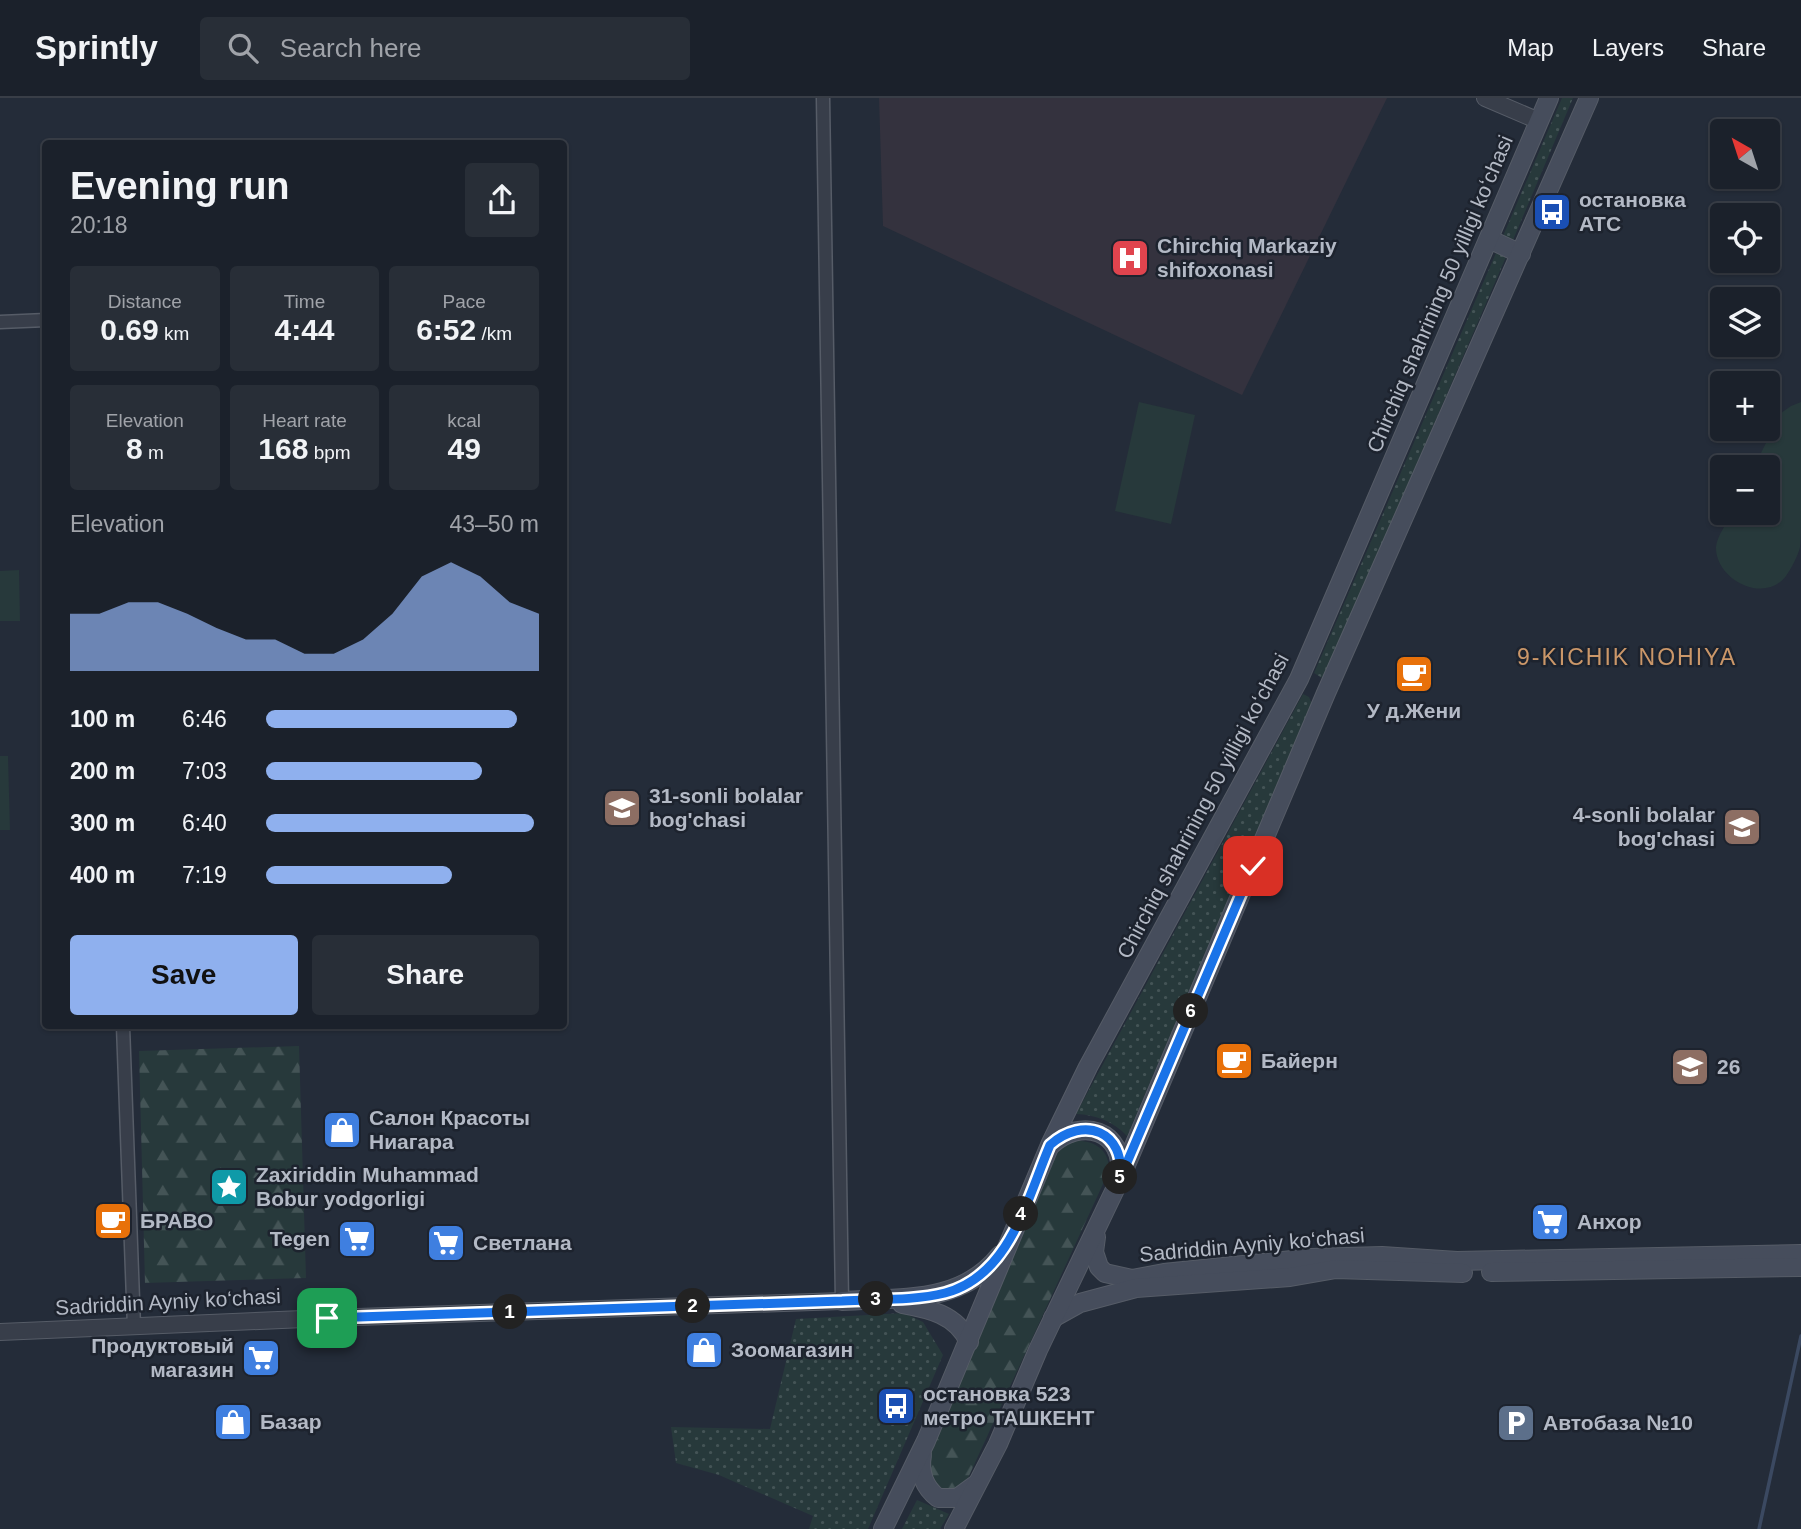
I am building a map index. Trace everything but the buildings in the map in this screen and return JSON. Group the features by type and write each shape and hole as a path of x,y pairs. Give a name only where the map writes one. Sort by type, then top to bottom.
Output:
{"main road":[{"name":"Chirchiq shahrining 50 yilligi koʻchasi","path":"883,1529 926,1441 1050,1145 1088,1067 1299,680 1549,98"},
{"path":"954,1529 985,1470 1053,1318 1120,1179 1326,693 1588,98"},
{"path":"1489,239 1521,254"},
{"path":"1299,680 1326,693"},
{"path":"1050,1145 1072,1130 1097,1132 1110,1139 1118,1150 1120,1179"},
{"name":"Sadriddin Ayniy ko‘chasi","path":"1101,1217 1095,1245 1097,1264 1105,1273 1132,1279 1164,1273 1311,1258 1382,1256 1457,1261 1801,1254"},
{"path":"842,1301 925,1296 952,1291 989,1269 1009,1243"},
{"name":"Sadriddin Ayniy ko‘chasi","path":"1053,1318 1080,1303 1136,1288 1290,1277 1336,1269 1456,1273 1801,1267"},
{"path":"842,1301 883,1302 926,1308 953,1321 969,1342"},
{"path":"926,1441 921,1461 922,1475 927,1488 938,1497 951,1500 962,1496 975,1486 985,1470"}],"street":[{"path":"823,98 842,1301"},
{"path":"1485,98 1539,121"},
{"path":"0,321 42,320"},
{"path":"123,1029 134,1327"},
{"name":"Sadriddin Ayniy ko‘chasi","path":"0,1332 842,1301"}],"shaded area":[{"name":"Chirchiq Markaziy shifoxonasi","path":"879,98 1387,98 1242,395 883,226"}],"green space":[{"path":"1562,98 1573,98 1513,240 1503,236"},
{"path":"1496,253 1506,257 1324,679 1314,673"},
{"path":"1139,402 1195,415 1171,524 1115,511"},
{"path":"1801,402 1800,547 1786,576 1777,584 1754,588 1732,578 1723,569 1716,547 1725,525 1780,525 1780,455 1760,455 1767,441 1780,441 1780,415"},
{"path":"19,570 20,621 0,621 0,571"},
{"path":"1303,694 1309,697 1312,704 1127,1136 1104,1120 1076,1114"},
{"path":"0,756 8,756 10,830 0,830"},
{"path":"299,1046 306,1278 145,1283 139,1051"},
{"path":"1077,1141 1096,1145 1101,1149 1108,1159 1108,1173 968,1478 955,1489 943,1489 933,1482 928,1460 1058,1151 1068,1143"},
{"path":"904,1313 923,1322 943,1355 868,1529 809,1529 813,1516 719,1475 676,1463 671,1427 770,1429 796,1319"},
{"path":"917,1500 949,1514 940,1529 902,1529"}],"waterway":[{"path":"1759,1529 1801,1336"}],"place":[{"name":"остановка АТС","path":"1552,212"},
{"name":"Chirchiq Markaziy shifoxonasi","path":"1130,258"},
{"name":"У д.Жени","path":"1414,674"},
{"name":"31-sonli bolalar bog'chasi","path":"622,808"},
{"name":"4-sonli bolalar bog'chasi","path":"1742,827"},
{"name":"Байерн","path":"1234,1061"},
{"name":"26","path":"1690,1067"},
{"name":"Салон Красоты Ниагара","path":"342,1130"},
{"name":"Zaxiriddin Muhammad Bobur yodgorligi","path":"229,1187"},
{"name":"БРАВО","path":"113,1221"},
{"name":"Анхор","path":"1550,1222"},
{"name":"Tegen","path":"357,1239"},
{"name":"Светлана","path":"446,1243"},
{"name":"Зоомагазин","path":"704,1350"},
{"name":"Продуктовый магазин","path":"261,1358"},
{"name":"остановка 523 метро ТАШКЕНТ","path":"896,1406"},
{"name":"Базар","path":"233,1422"},
{"name":"Автобаза №10","path":"1516,1423"}],"district":[{"name":"9-KICHIK NOHIYA","path":"1627,657"}],"route":[{"path":"327,1318 842,1301 925,1296 952,1291 989,1269 1009,1243 1050,1145 1060,1136 1072,1130 1085,1129 1110,1139 1118,1150 1120,1179 1253,866"}]}
